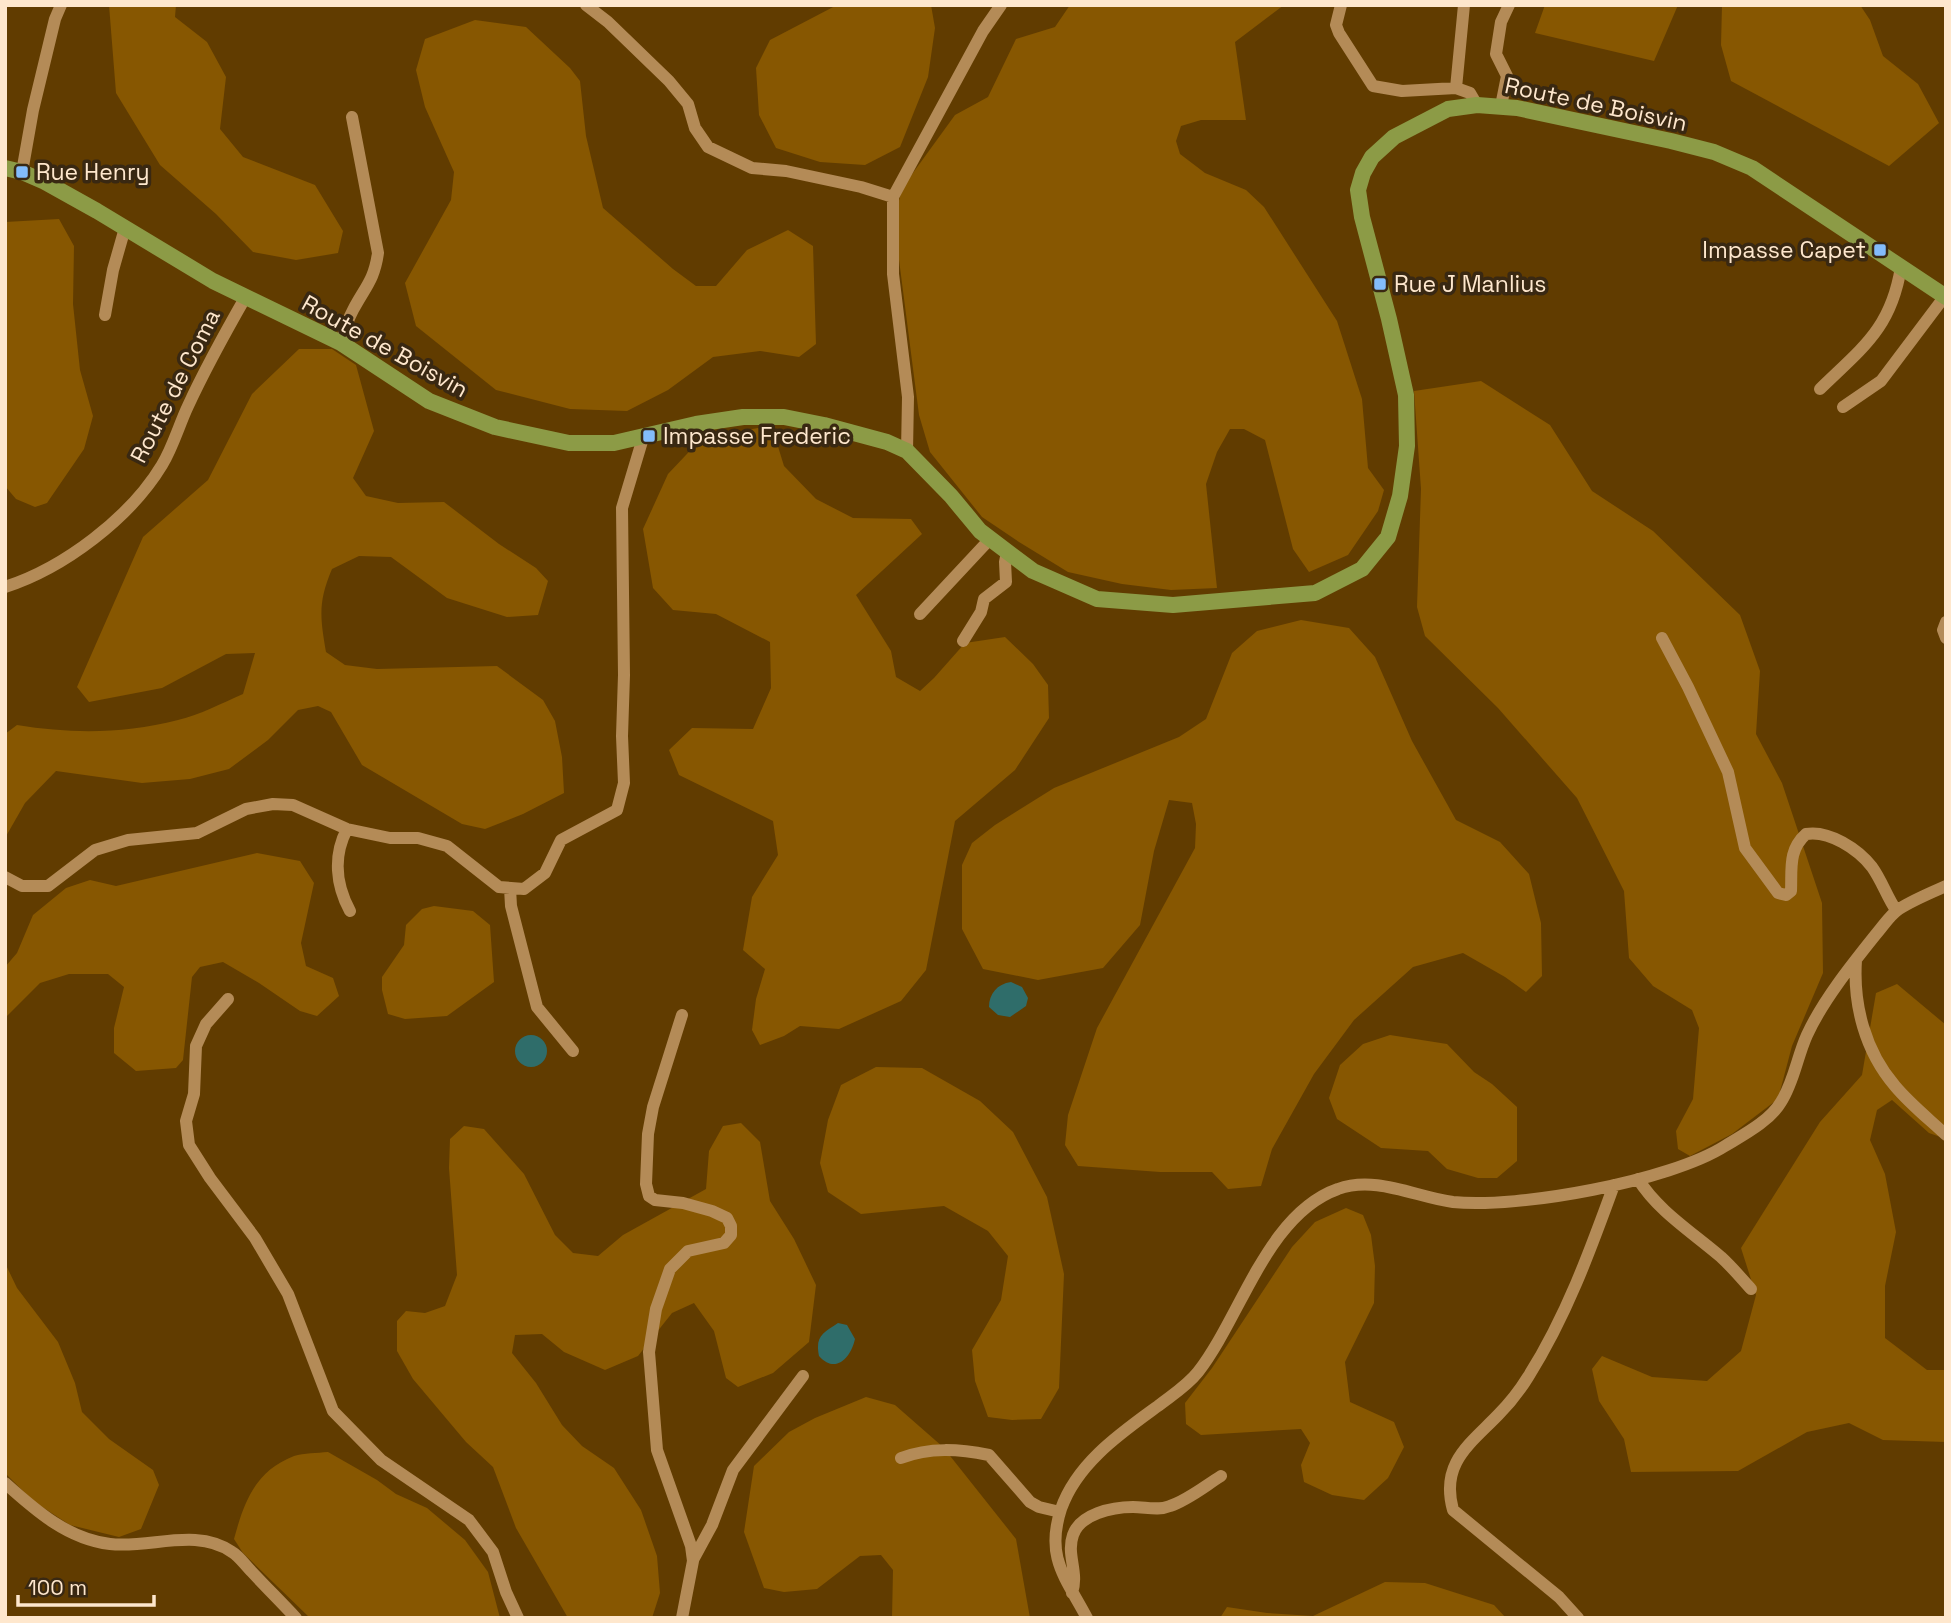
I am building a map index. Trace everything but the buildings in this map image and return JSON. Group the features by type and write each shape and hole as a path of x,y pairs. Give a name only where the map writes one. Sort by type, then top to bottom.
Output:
{"main road":[{"name":"Route de Boisvin","path":"13,170 97,211 245,298 341,343 429,401 495,427 569,443 614,443 696,424 743,417 784,417 887,442 907,450 980,531 1032,571 1097,599 1173,605 1315,593 1362,569 1388,537 1400,496 1407,446 1406,395 1362,217 1358,190 1372,157 1394,137 1448,108 1501,106 1714,152 1752,168 1945,297"}],"street":[{"path":"13,170 33,110 55,19 61,5"},
{"path":"586,5 608,22 669,81 688,104 695,128 709,147 752,168 786,171 894,197"},
{"path":"907,450 908,397 893,274 894,197 983,31 1001,5"},
{"path":"1341,5 1336,24 1339,33 1373,86 1402,91 1456,88 1470,93 1476,105"},
{"path":"1456,88 1464,5"},
{"path":"1501,106 1507,76 1496,54 1501,22 1509,5"},
{"path":"341,343 353,309 370,285 376,270 378,253 352,117"},
{"path":"105,315 113,270 125,229"},
{"path":"1820,389 1879,330 1894,299 1901,267"},
{"path":"1843,407 1881,381 1945,297"},
{"name":"Route de Coma","path":"5,587 62,562 135,500 162,466 209,361 245,298"},
{"path":"5,877 22,886 48,886 94,850 128,840 197,833 246,809 273,804 293,806 347,829 390,838 418,838 447,846 499,887 523,889 545,873 561,841 617,810 624,783 622,508 643,438"},
{"path":"920,614 990,539"},
{"path":"963,641 981,612 984,599 1006,582 1007,552"},
{"path":"1946,622 1943,629 1946,638"},
{"path":"1662,638 1688,687 1732,784 1745,848 1778,893 1786,895 1791,891 1791,861 1800,840 1806,834 1823,834 1835,838 1866,860 1896,910"},
{"path":"347,829 338,855 338,872 342,895 350,911"},
{"path":"1087,1618 1072,1593 1055,1554 1055,1536 1060,1512 1073,1485 1112,1440 1192,1379 1212,1354 1290,1222 1321,1196 1340,1188 1378,1185 1449,1202 1495,1204 1614,1185 1697,1161 1723,1148 1773,1113 1782,1102 1807,1034 1856,959 1896,910 1946,886"},
{"path":"510,888 511,906 537,1007 573,1051"},
{"path":"1856,959 1855,999 1874,1057 1895,1086 1946,1135"},
{"path":"228,999 206,1024 196,1046 194,1094 186,1121 189,1145 255,1238 288,1294 333,1411 381,1460 469,1520 494,1552 518,1618"},
{"path":"682,1014 653,1107 648,1134 646,1184 649,1196 655,1200 683,1203 712,1211 727,1218 731,1226 731,1235 724,1243 688,1251 670,1269 656,1309 649,1352 657,1450 691,1546 693,1561"},
{"path":"1638,1179 1649,1196 1720,1257 1751,1289"},
{"path":"1577,1618 1559,1597 1453,1510 1449,1497 1449,1482 1457,1461 1472,1439 1499,1414 1527,1378 1559,1322 1589,1253 1614,1185"},
{"path":"682,1618 693,1561 712,1525 733,1470 803,1376"},
{"path":"901,1458 915,1453 950,1450 989,1455 1030,1502 1060,1512"},
{"path":"1072,1593 1076,1578 1070,1544 1079,1524 1094,1515 1115,1509 1171,1506 1221,1476"},
{"path":"5,1483 33,1509 73,1535 111,1544 207,1541 232,1552 296,1618"}],"shaded area":[{"path":"109,5 176,5 175,17 207,42 226,77 220,129 243,157 315,185 343,231 338,253 296,260 253,252 216,214 160,165 116,93"},
{"path":"837,5 931,5 935,28 928,77 900,147 865,165 820,162 776,148 759,115 756,68 770,40"},
{"path":"1070,5 1284,5 1235,42 1246,120 1201,120 1181,126 1176,141 1180,154 1205,173 1246,190 1264,207 1337,321 1362,399 1368,468 1384,490 1378,511 1348,555 1309,572 1293,549 1265,440 1244,429 1230,429 1217,452 1206,484 1217,588 1171,590 1122,584 1068,572 982,517 930,452 919,415 894,221 902,188 955,115 988,97 1016,39 1055,27"},
{"path":"1545,5 1678,5 1654,61 1535,33"},
{"path":"1722,5 1860,5 1870,20 1883,56 1918,84 1939,123 1889,166 1731,81 1721,45"},
{"path":"475,20 526,27 570,68 580,81 586,136 603,208 696,286 716,286 747,250 788,230 813,246 816,344 799,357 760,351 713,357 668,390 627,411 570,409 496,390 416,326 405,283 451,200 454,172 425,107 416,70 425,39"},
{"path":"59,219 74,246 73,304 80,370 93,416 84,449 47,503 35,507 16,499 5,486 5,222"},
{"path":"299,349 332,349 356,365 374,431 353,478 366,496 398,503 444,502 536,568 548,581 538,615 507,617 447,598 391,557 359,556 332,569 327,581 322,610 326,652 345,665 377,669 497,666 543,700 555,721 562,757 564,793 523,814 485,829 462,824 362,765 331,712 318,706 298,710 268,740 229,769 190,779 142,783 56,771 25,803 5,838 5,734 17,725 78,731 137,728 186,718 243,694 255,653 226,654 162,688 89,702 77,687 143,537 208,480 252,394"},
{"path":"1481,381 1550,425 1592,491 1653,531 1740,615 1760,671 1756,734 1782,783 1822,903 1823,973 1792,1046 1778,1099 1732,1134 1690,1156 1678,1149 1676,1131 1693,1099 1699,1028 1692,1010 1653,986 1629,958 1624,891 1577,798 1498,708 1425,636 1417,607 1421,489 1414,391"},
{"path":"758,428 776,440 784,466 816,499 853,518 911,519 922,534 856,595 891,651 896,677 920,691 965,643 1005,637 1033,664 1048,685 1049,718 1015,770 955,821 926,970 901,1001 839,1029 800,1026 784,1036 760,1045 752,1030 756,999 765,969 743,950 752,897 778,855 773,821 679,775 669,750 692,728 753,729 771,688 770,642 716,614 673,610 653,588 643,529 668,474 702,438"},
{"path":"1301,620 1349,628 1375,657 1412,741 1456,820 1500,842 1529,874 1541,923 1542,976 1526,992 1463,953 1413,967 1354,1020 1314,1074 1272,1149 1261,1186 1228,1189 1212,1172 1160,1172 1078,1166 1065,1145 1068,1115 1097,1028 1195,848 1196,824 1192,803 1169,800 1154,851 1140,925 1103,968 1038,980 983,969 962,929 962,865 972,843 995,825 1054,788 1179,737 1206,719 1232,653 1257,631"},
{"path":"257,853 300,861 314,883 301,943 306,966 333,978 339,996 317,1016 300,1011 223,962 200,967 192,977 183,1060 176,1068 136,1071 114,1053 114,1028 124,987 108,974 69,974 40,983 5,1018 5,967 17,953 33,915 66,888 90,880 116,886"},
{"path":"434,906 473,911 490,925 494,982 447,1016 405,1019 388,1014 382,977 404,945 406,925 422,909"},
{"path":"1897,984 1946,1025 1946,1139 1929,1133 1892,1100 1877,1110 1870,1140 1885,1174 1896,1232 1885,1286 1885,1338 1927,1370 1946,1370 1946,1442 1883,1440 1849,1423 1807,1432 1738,1471 1631,1472 1624,1439 1599,1401 1592,1369 1602,1356 1652,1377 1707,1381 1741,1351 1756,1295 1741,1248 1820,1122 1862,1075 1876,993"},
{"path":"1390,1035 1447,1044 1474,1072 1517,1107 1517,1161 1497,1178 1478,1178 1447,1169 1428,1151 1381,1148 1337,1119 1329,1098 1340,1065 1363,1044"},
{"path":"876,1067 922,1068 980,1101 1013,1132 1047,1197 1064,1274 1059,1388 1041,1419 988,1417 975,1381 972,1350 1001,1300 1008,1256 988,1231 944,1206 861,1214 828,1192 820,1163 828,1120 841,1085"},
{"path":"741,1123 760,1142 770,1201 794,1239 816,1285 809,1342 773,1373 738,1387 726,1378 714,1331 694,1303 672,1313 638,1356 605,1370 564,1352 542,1334 515,1335 512,1353 536,1383 562,1425 582,1446 614,1468 641,1510 657,1556 660,1593 652,1618 568,1618 516,1528 493,1467 466,1442 413,1379 397,1351 397,1321 406,1311 425,1313 445,1306 457,1275 449,1168 450,1139 464,1126 484,1129 524,1174 555,1235 573,1253 598,1256 623,1235 706,1189 709,1151 723,1126"},
{"path":"1346,1208 1363,1215 1371,1235 1375,1266 1374,1303 1345,1362 1350,1402 1394,1422 1404,1447 1388,1478 1364,1500 1332,1495 1304,1482 1301,1465 1310,1443 1301,1429 1201,1435 1186,1424 1185,1403 1212,1368 1292,1247 1315,1222"},
{"path":"5,1263 17,1288 58,1342 75,1383 82,1412 109,1439 153,1470 159,1485 141,1529 119,1537 70,1525 33,1501 5,1473"},
{"path":"866,1397 895,1405 943,1447 1016,1539 1030,1618 892,1618 893,1570 881,1555 860,1556 817,1589 784,1592 764,1588 744,1532 754,1466 789,1432"},
{"path":"328,1452 396,1494 427,1508 465,1540 488,1572 500,1618 310,1618 243,1553 234,1539 247,1500 270,1470 294,1456"},
{"path":"1385,1582 1425,1583 1494,1605 1506,1618 1220,1618 1227,1607 1313,1616"}],"water":[{"path":"1011,982 1022,987 1028,998 1026,1006 1010,1017 998,1015 989,1007 990,998 998,987"},
{"path":"531,1035 543,1039 547,1051 543,1063 531,1067 519,1063 515,1051 519,1039"},
{"path":"838,1323 847,1325 855,1339 846,1357 837,1364 831,1364 819,1356 818,1344 824,1333"}],"place":[{"name":"Rue Henry","path":"22,172"},
{"name":"Impasse Capet","path":"1880,250"},
{"name":"Rue J Manlius","path":"1380,284"},
{"name":"Impasse Frederic","path":"649,436"}]}
